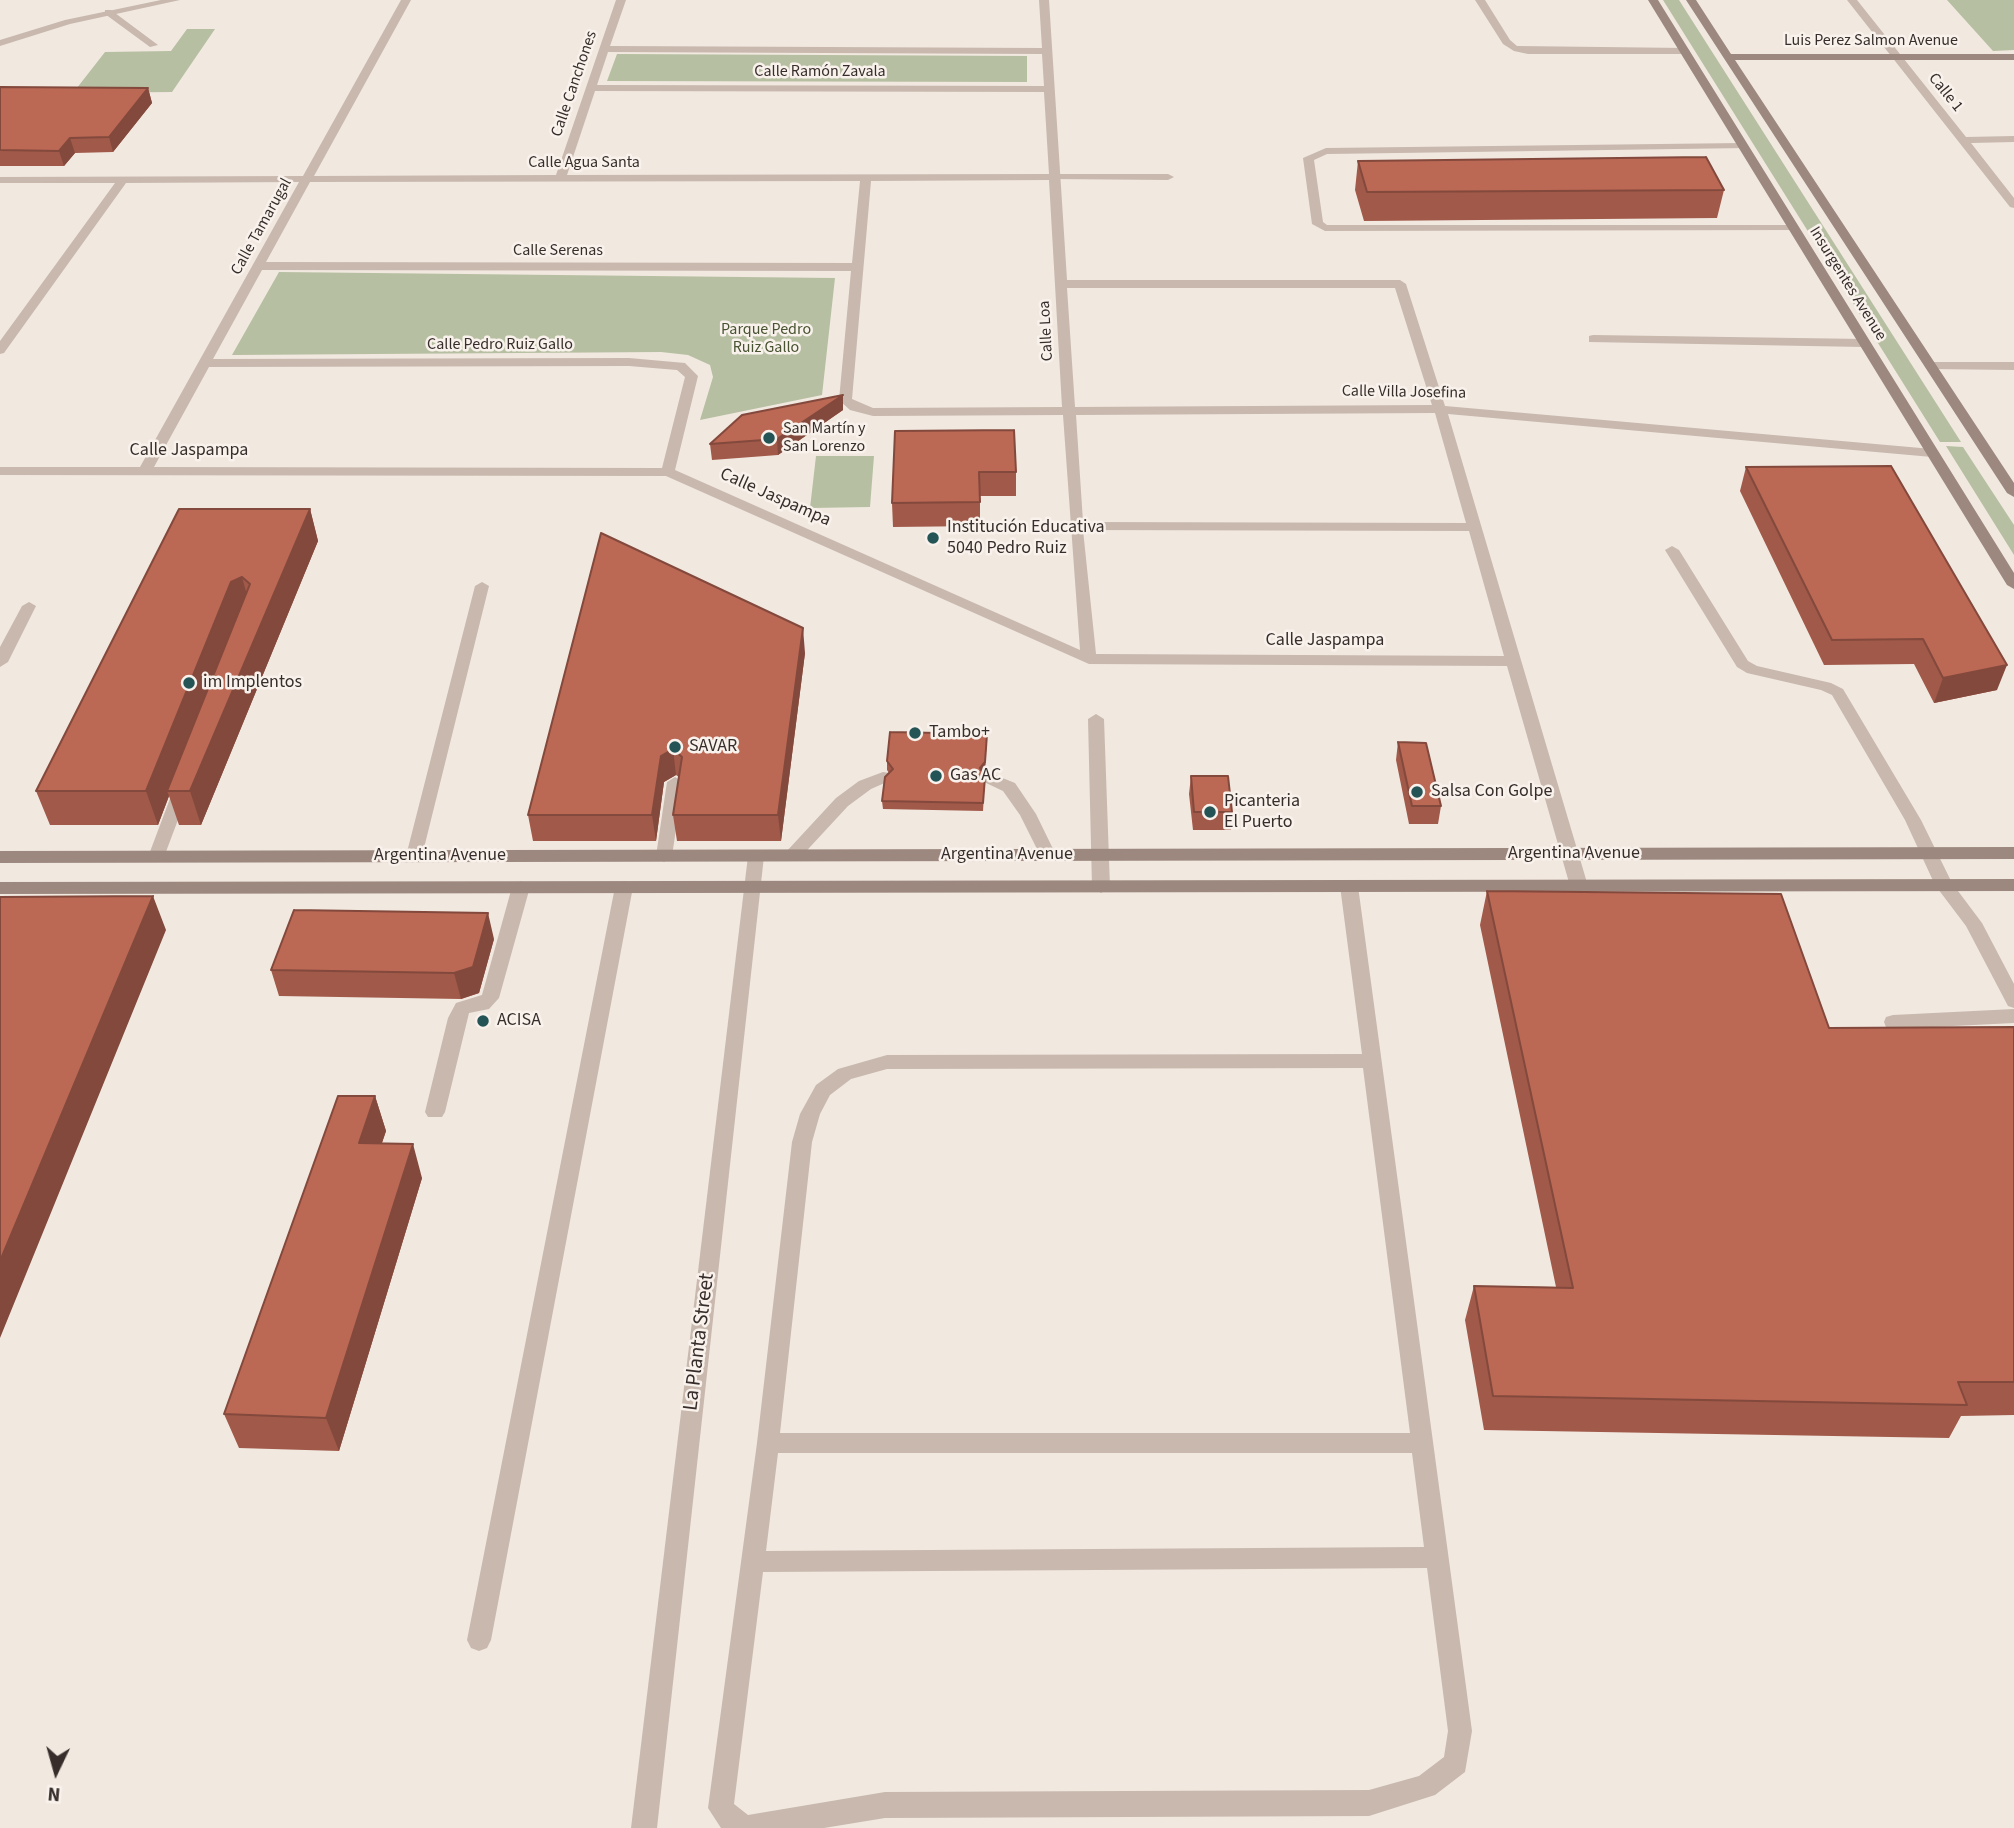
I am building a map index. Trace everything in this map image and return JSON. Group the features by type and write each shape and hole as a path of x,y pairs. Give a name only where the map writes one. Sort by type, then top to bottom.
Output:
{"main road":[{"name":"Insurgentes Avenue","path":"1653,0 2014,585"},
{"name":"Insurgentes Avenue","path":"1691,0 2014,493"},
{"name":"Luis Perez Salmon Avenue","path":"1900,61 2014,57"},
{"path":"1732,62 1900,61 2014,65"},
{"name":"Argentina Avenue","path":"0,857 2014,853"},
{"name":"Argentina Avenue","path":"0,888 2014,886"}],"street":[{"path":"0,43 104,9 174,0"},
{"name":"Calle Tamarugal","path":"146,469 406,0"},
{"name":"Calle Canchones","path":"561,178 621,0"},
{"name":"Calle Loa","path":"1044,0 1076,526 1089,659"},
{"path":"1480,0 1506,42 1514,48 1528,51 1685,51"},
{"name":"Calle 1","path":"1852,0 2014,205"},
{"path":"104,9 153,45"},
{"name":"Calle Ramón Zavala","path":"604,49 1047,51"},
{"name":"Calle Ramón Zavala","path":"591,88 1049,89"},
{"path":"1962,139 2014,139"},
{"path":"1743,146 1326,151 1308,158 1318,224 1325,228 1794,228"},
{"name":"Calle Agua Santa","path":"0,180 1168,177"},
{"path":"858,267 866,178"},
{"path":"0,350 122,180"},
{"name":"Calle Serenas","path":"259,266 858,267"},
{"name":"Calle Villa Josefina","path":"858,267 845,400 855,407 873,412 1440,408 1932,453"},
{"path":"1062,284 1400,284 1440,408 1579,886"},
{"path":"1592,339 1864,342"},
{"name":"Calle Pedro Ruiz Gallo","path":"205,363 629,362 681,366 692,376 668,472"},
{"path":"1933,366 2014,366"},
{"name":"Calle Jaspampa","path":"0,471 146,469 668,472 1089,659 1514,661"},
{"path":"1076,526 1475,527"},
{"path":"1672,550 1742,664 1752,670 1826,686 1838,692 1913,820 1944,886 1973,923 2014,1001"},
{"path":"414,856 482,586"},
{"path":"0,662 29,606"},
{"path":"1097,719 1101,887"},
{"path":"156,857 186,777"},
{"path":"792,856 842,802 883,777"},
{"path":"990,778 1009,787 1028,814 1048,855"},
{"path":"664,856 675,782"},
{"name":"La Planta Street","path":"644,1828 756,856"},
{"path":"1349,886 1372,1061 1422,1443 1460,1731 1456,1763 1426,1786 1369,1803 884,1805 749,1828 733,1822 722,1808 768,1443 802,1142 810,1114 823,1090 845,1074 887,1062 1372,1061"},
{"path":"435,1112 459,1014 462,1008 483,1004 490,998 521,887"},
{"path":"479,1640 624,887"},
{"path":"1893,1022 2014,1016"},
{"path":"768,1443 1422,1443"},
{"path":"753,1562 1437,1557"}],"green space":[{"path":"1663,0 1679,0 1961,442 1940,442"},
{"path":"1947,0 2014,0 2014,50 1993,51"},
{"path":"187,29 215,29 172,92 73,93 105,52 171,51"},
{"path":"617,54 1027,56 1027,82 607,81"},
{"name":"Parque Pedro Ruiz Gallo","path":"279,272 835,278 822,395 700,420 713,377 710,365 688,355 661,352 232,355"},
{"path":"1946,446 1963,447 2014,525 2014,555"},
{"path":"816,456 874,456 870,507 810,508"}],"building":[{"path":"0,87 148,88 109,137 70,138 59,151 0,150"},
{"path":"1706,157 1724,190 1367,192 1358,161"},
{"path":"843,395 777,439 710,444 742,415"},
{"path":"1014,430 1016,472 979,472 980,502 892,503 895,431"},
{"path":"1891,466 2007,665 1943,678 1923,639 1832,640 1746,467"},
{"name":"im Implentos","path":"179,509 310,509 190,791 167,791 250,584 242,577 231,582 146,791 36,791"},
{"name":"SAVAR","path":"601,533 803,628 778,815 673,815 682,757 673,749 661,756 652,815 528,815"},
{"name":"Gas AC","path":"890,732 987,734 985,762 980,768 985,777 983,803 882,801 885,777 893,769 887,761"},
{"path":"1398,742 1426,743 1441,806 1412,806"},
{"path":"1191,776 1228,776 1232,812 1194,812"},
{"path":"1487,891 1781,894 1829,1028 2014,1027 2014,1382 1958,1382 1967,1405 1493,1396 1474,1286 1573,1288"},
{"path":"153,896 0,1261 0,897"},
{"path":"294,910 488,913 473,967 454,973 271,970"},
{"path":"338,1096 375,1096 359,1143 413,1144 326,1418 224,1414"}],"place":[{"name":"San Martín y San Lorenzo","path":"769,438"},
{"name":"Institución Educativa 5040 Pedro Ruiz","path":"933,538"},
{"name":"im Implentos","path":"189,683"},
{"name":"Tambo+","path":"915,733"},
{"name":"SAVAR","path":"675,747"},
{"name":"Gas AC","path":"936,776"},
{"name":"Salsa Con Golpe","path":"1417,792"},
{"name":"Picanteria El Puerto","path":"1210,812"},
{"name":"ACISA","path":"483,1021"}]}
